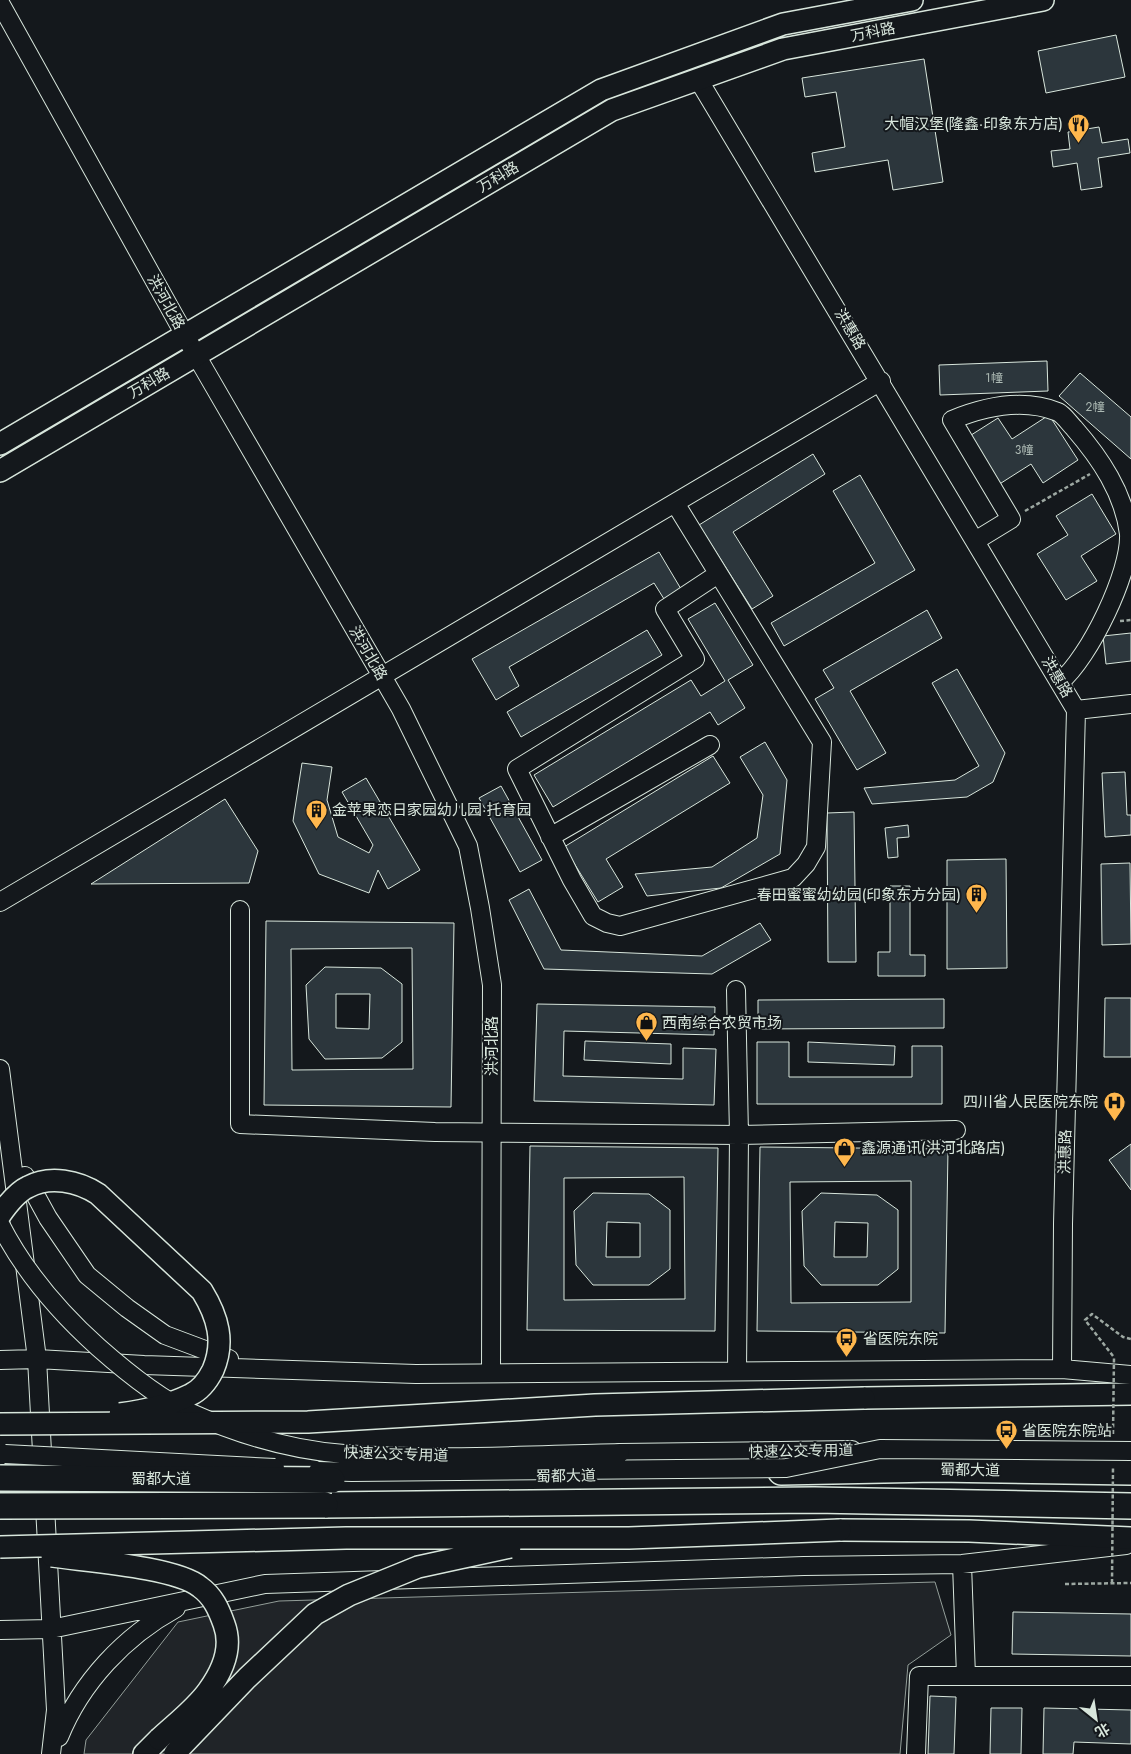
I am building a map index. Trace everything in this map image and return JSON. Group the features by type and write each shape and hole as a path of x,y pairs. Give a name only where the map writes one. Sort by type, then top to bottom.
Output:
{"highway":[{"name":"蜀都大道","path":"0,1478 332,1480 935,1469 1122,1469"},
{"name":"蜀都大道","path":"0,1506 325,1506 814,1500 1131,1506"}],"main road":[{"name":"万科路","path":"0,444 601,90 783,24 912,0"},
{"name":"万科路","path":"0,471 612,110 783,49 1043,0"},
{"path":"0,1215 27,1187 51,1181 69,1181 86,1186 98,1194 202,1291 213,1309 220,1336 218,1358 207,1382 191,1395 139,1411 62,1424"},
{"path":"0,1424 308,1422 595,1405 1131,1394"},
{"path":"0,1548 346,1538 629,1538 840,1530 969,1531 1131,1538"},
{"path":"174,1754 247,1678 315,1614 349,1595 418,1567 550,1539"},
{"path":"0,1548 166,1572 200,1587 218,1607 227,1632 227,1654 222,1668 208,1692 144,1754"}],"street":[{"name":"洪河北路","path":"0,2 196,355 401,709 468,846 492,985 491,1373"},
{"name":"洪惠路","path":"698,80 881,381 1076,710 1063,1224 1062,1369"},
{"path":"0,902 881,381"},
{"path":"976,541 1011,520 952,420 978,409 1024,404 1060,413 1095,452 1118,492 1129,535 1126,566 1096,636 1072,672 1060,682"},
{"path":"675,503 822,742 816,847 806,864 793,878 620,926 606,923 593,916 550,837 517,769 695,659 664,609 718,574"},
{"path":"1076,710 1131,704"},
{"path":"550,837 710,745"},
{"path":"240,910 240,1124 493,1133 739,1135 956,1130"},
{"path":"736,990 739,1135 737,1371"},
{"path":"0,1069 37,1359 56,1710 51,1754"},
{"path":"12,1153 48,1218 88,1275 127,1308 166,1335 255,1369"},
{"name":"快速公交专用道","path":"0,1224 40,1286 68,1320 127,1373 189,1412 250,1435 277,1442 343,1454 455,1456 880,1449 1131,1451"},
{"path":"0,1360 37,1359 416,1374 1062,1369 1131,1375"},
{"name":"快速公交专用道","path":"0,1454 352,1472 786,1468 880,1449"},
{"path":"0,1630 51,1629 265,1584 794,1566 962,1564 1131,1544"},
{"path":"962,1564 966,1676"},
{"path":"51,1754 67,1717 88,1686 116,1651 150,1622 191,1599"},
{"path":"916,1754 920,1676 1131,1676"}],"path":[{"path":"1011,520 1103,466"},
{"path":"1113,1436 1114,1358 1085,1320 1092,1314 1123,1337 1131,1339"},
{"path":"1114,1358 1122,1358"},
{"path":"1112,1583 1122,1469"},
{"path":"1065,1584 1131,1583"}],"shaded area":[{"path":"935,1582 951,1635 908,1665 900,1754 84,1754 86,1740 178,1622 279,1601"}],"building":[{"path":"1116,35 1125,77 1046,93 1038,51"},
{"path":"924,59 943,182 893,190 888,160 815,172 812,153 845,147 836,92 805,97 802,78"},
{"path":"1099,127 1102,143 1128,139 1130,153 1098,158 1102,187 1081,190 1077,163 1053,167 1051,151 1070,149 1068,132"},
{"path":"1047,361 1048,391 940,395 939,365"},
{"path":"1080,373 1131,417 1131,459 1059,396"},
{"path":"1049,415 1078,460 1043,483 1031,464 998,485 968,437 998,418 1012,439"},
{"path":"813,454 825,474 733,532 773,596 752,609 699,525"},
{"path":"860,475 915,570 784,646 771,623 875,563 833,491"},
{"path":"1092,494 1116,534 1081,556 1097,581 1066,600 1037,554 1068,535 1056,516"},
{"path":"659,552 681,589 664,599 654,583 509,667 519,686 496,700 472,659"},
{"path":"715,603 753,665 728,680 745,708 718,725 710,712 553,807 534,775 691,680 701,696 725,681 688,619"},
{"path":"927,610 942,638 850,691 886,753 857,770 815,699 834,688 823,670"},
{"path":"647,630 662,655 521,737 507,712"},
{"path":"1131,633 1131,661 1106,664 1103,636"},
{"path":"957,669 1005,753 993,782 967,797 872,804 864,788 955,780 979,766 932,683"},
{"path":"765,742 787,780 780,854 721,888 647,896 635,874 712,867 757,838 763,795 740,757"},
{"path":"713,756 730,783 606,859 623,887 598,902 564,847"},
{"name":"金苹果恋日家园幼儿园·托育园","path":"302,763 332,767 327,800 338,837 369,853 373,845 342,792 366,778 420,870 388,889 378,870 369,893 319,874 293,821"},
{"path":"1125,772 1127,815 1131,815 1131,835 1105,837 1102,773"},
{"path":"501,786 542,860 520,872 479,798"},
{"path":"225,799 258,851 249,883 91,884"},
{"path":"854,812 856,962 828,962 827,813"},
{"path":"908,825 909,837 897,838 898,857 888,858 885,828"},
{"name":"春田蜜蜜幼幼园(印象东方分园)","path":"1006,859 1007,968 947,969 947,860"},
{"path":"1130,863 1131,944 1102,945 1101,864"},
{"path":"890,886 910,886 910,955 925,955 925,976 878,976 878,952 890,952"},
{"path":"529,889 561,950 702,956 760,923 771,940 712,974 544,969 509,900"},
{"path":"266,921 454,923 451,1107 264,1105","holes":["412,948 413,1069 292,1070 291,949"]},
{"path":"325,967 381,968 402,984 402,1042 382,1058 325,1059 309,1039 306,985","holes":["336,994 370,994 369,1029 336,1028"]},
{"path":"1105,998 1131,998 1131,1057 1104,1057"},
{"path":"944,999 944,1028 758,1029 758,1000"},
{"path":"537,1004 715,1007 714,1035 564,1031 563,1076 683,1079 683,1048 716,1049 714,1105 534,1101"},
{"path":"585,1041 671,1044 671,1064 584,1060"},
{"path":"757,1042 789,1042 789,1077 912,1077 912,1046 942,1046 942,1104 757,1104"},
{"path":"808,1042 895,1046 894,1065 808,1062"},
{"path":"1131,1144 1131,1190 1109,1160"},
{"path":"530,1146 718,1148 715,1331 527,1330","holes":["684,1177 685,1299 564,1300 564,1178"]},
{"path":"760,1147 948,1149 945,1333 757,1331","holes":["911,1181 911,1302 791,1303 790,1182"]},
{"path":"593,1193 649,1194 670,1210 670,1269 649,1285 593,1285 576,1265 574,1211","holes":["607,1222 640,1223 640,1257 606,1257"]},
{"path":"821,1193 877,1195 898,1210 898,1269 878,1285 821,1285 804,1266 802,1211","holes":["835,1222 868,1223 867,1257 834,1257"]},
{"path":"1013,1612 1131,1614 1131,1656 1012,1654"},
{"path":"930,1696 956,1697 954,1754 928,1754"},
{"path":"991,1708 1022,1708 1021,1754 990,1754"},
{"path":"1044,1708 1131,1710 1131,1744 1074,1742 1073,1754 1043,1754"}],"place":[{"name":"大帽汉堡(隆鑫·印象东方店)","path":"1079,143"},
{"name":"金苹果恋日家园幼儿园·托育园","path":"316,829"},
{"name":"春田蜜蜜幼幼园(印象东方分园)","path":"977,914"},
{"name":"西南综合农贸市场","path":"646,1042"},
{"name":"四川省人民医院东院","path":"1114,1121"},
{"name":"鑫源通讯(洪河北路店)","path":"845,1167"},
{"name":"省医院东院","path":"847,1358"},
{"name":"省医院东院站","path":"1006,1450"}]}
